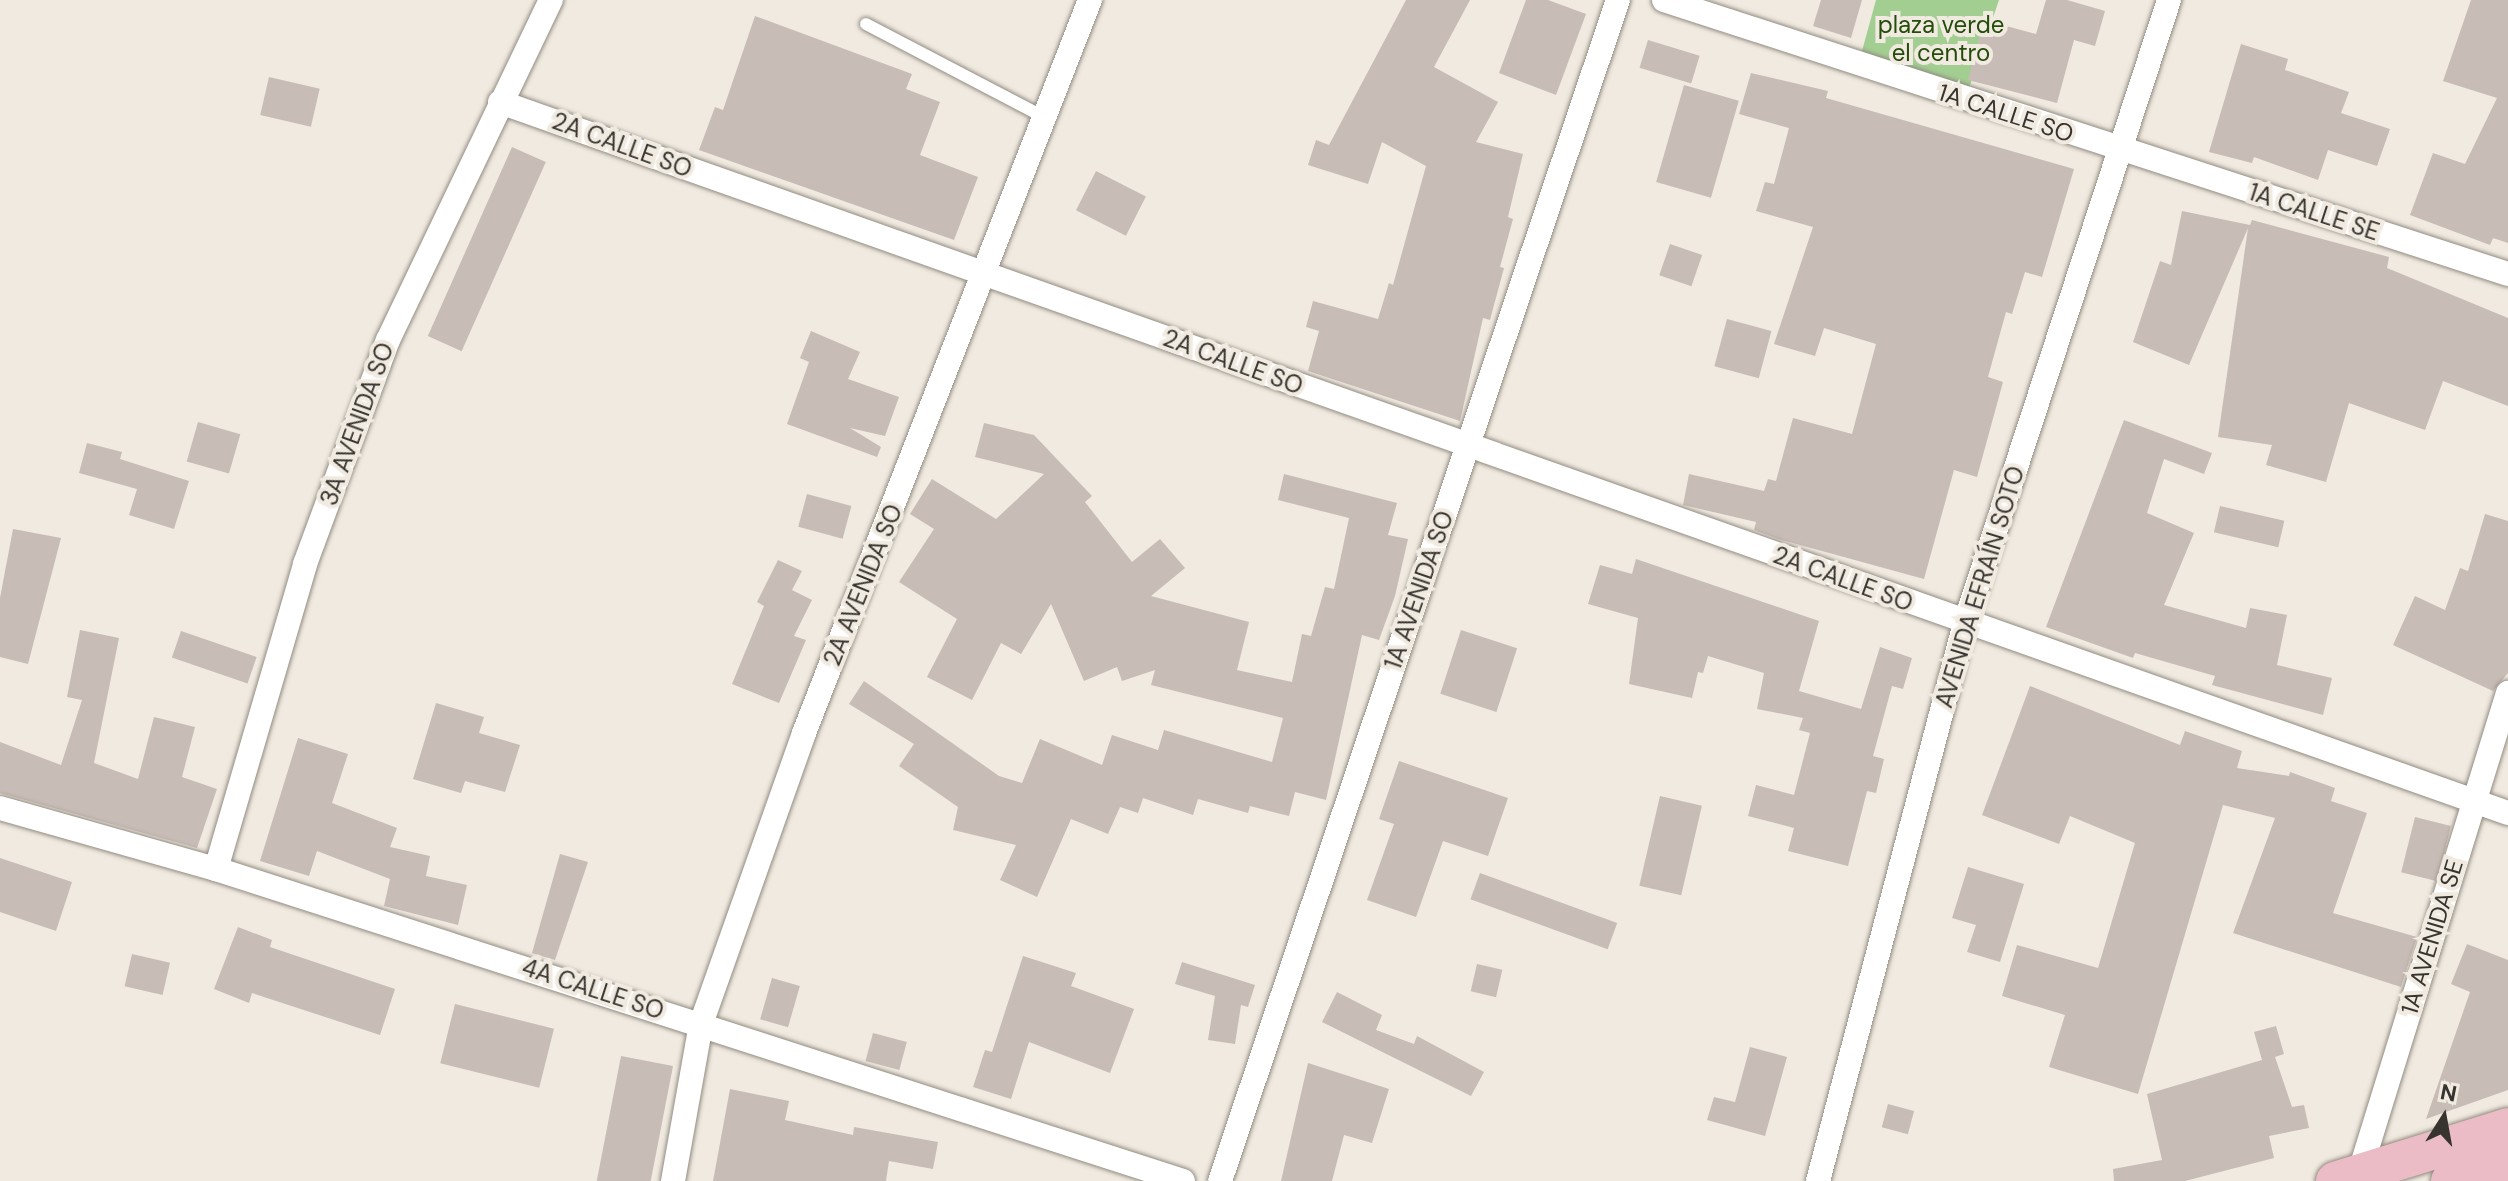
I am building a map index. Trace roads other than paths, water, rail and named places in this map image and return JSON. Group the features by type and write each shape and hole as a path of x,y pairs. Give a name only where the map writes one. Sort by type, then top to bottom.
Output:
{"main road":[{"path":"2351,1178 2508,1127"},
{"path":"2450,1181 2508,1164"}],"street":[{"name":"3A AVENIDA SO","path":"216,869 305,564 388,340 551,0"},
{"name":"2A AVENIDA SO","path":"673,1181 701,1024 804,733 987,275 1090,0"},
{"name":"1A AVENIDA SO","path":"1220,1181 1618,0"},
{"name":"1A CALLE SO","path":"1664,0 2120,151"},
{"name":"AVENIDA EFRAÍN SOTO","path":"1818,1181 1965,623 2169,0"},
{"name":"2A CALLE SO","path":"500,102 2508,813"},
{"name":"1A CALLE SE","path":"2120,151 2508,274"},
{"name":"1A AVENIDA SE","path":"2351,1178 2508,693"},
{"name":"4A CALLE SO","path":"0,808 216,869 1183,1181"}],"lane":[{"path":"866,24 1046,118"}],"park label":[{"name":"plaza verde el centro","path":"1941,39"}]}
